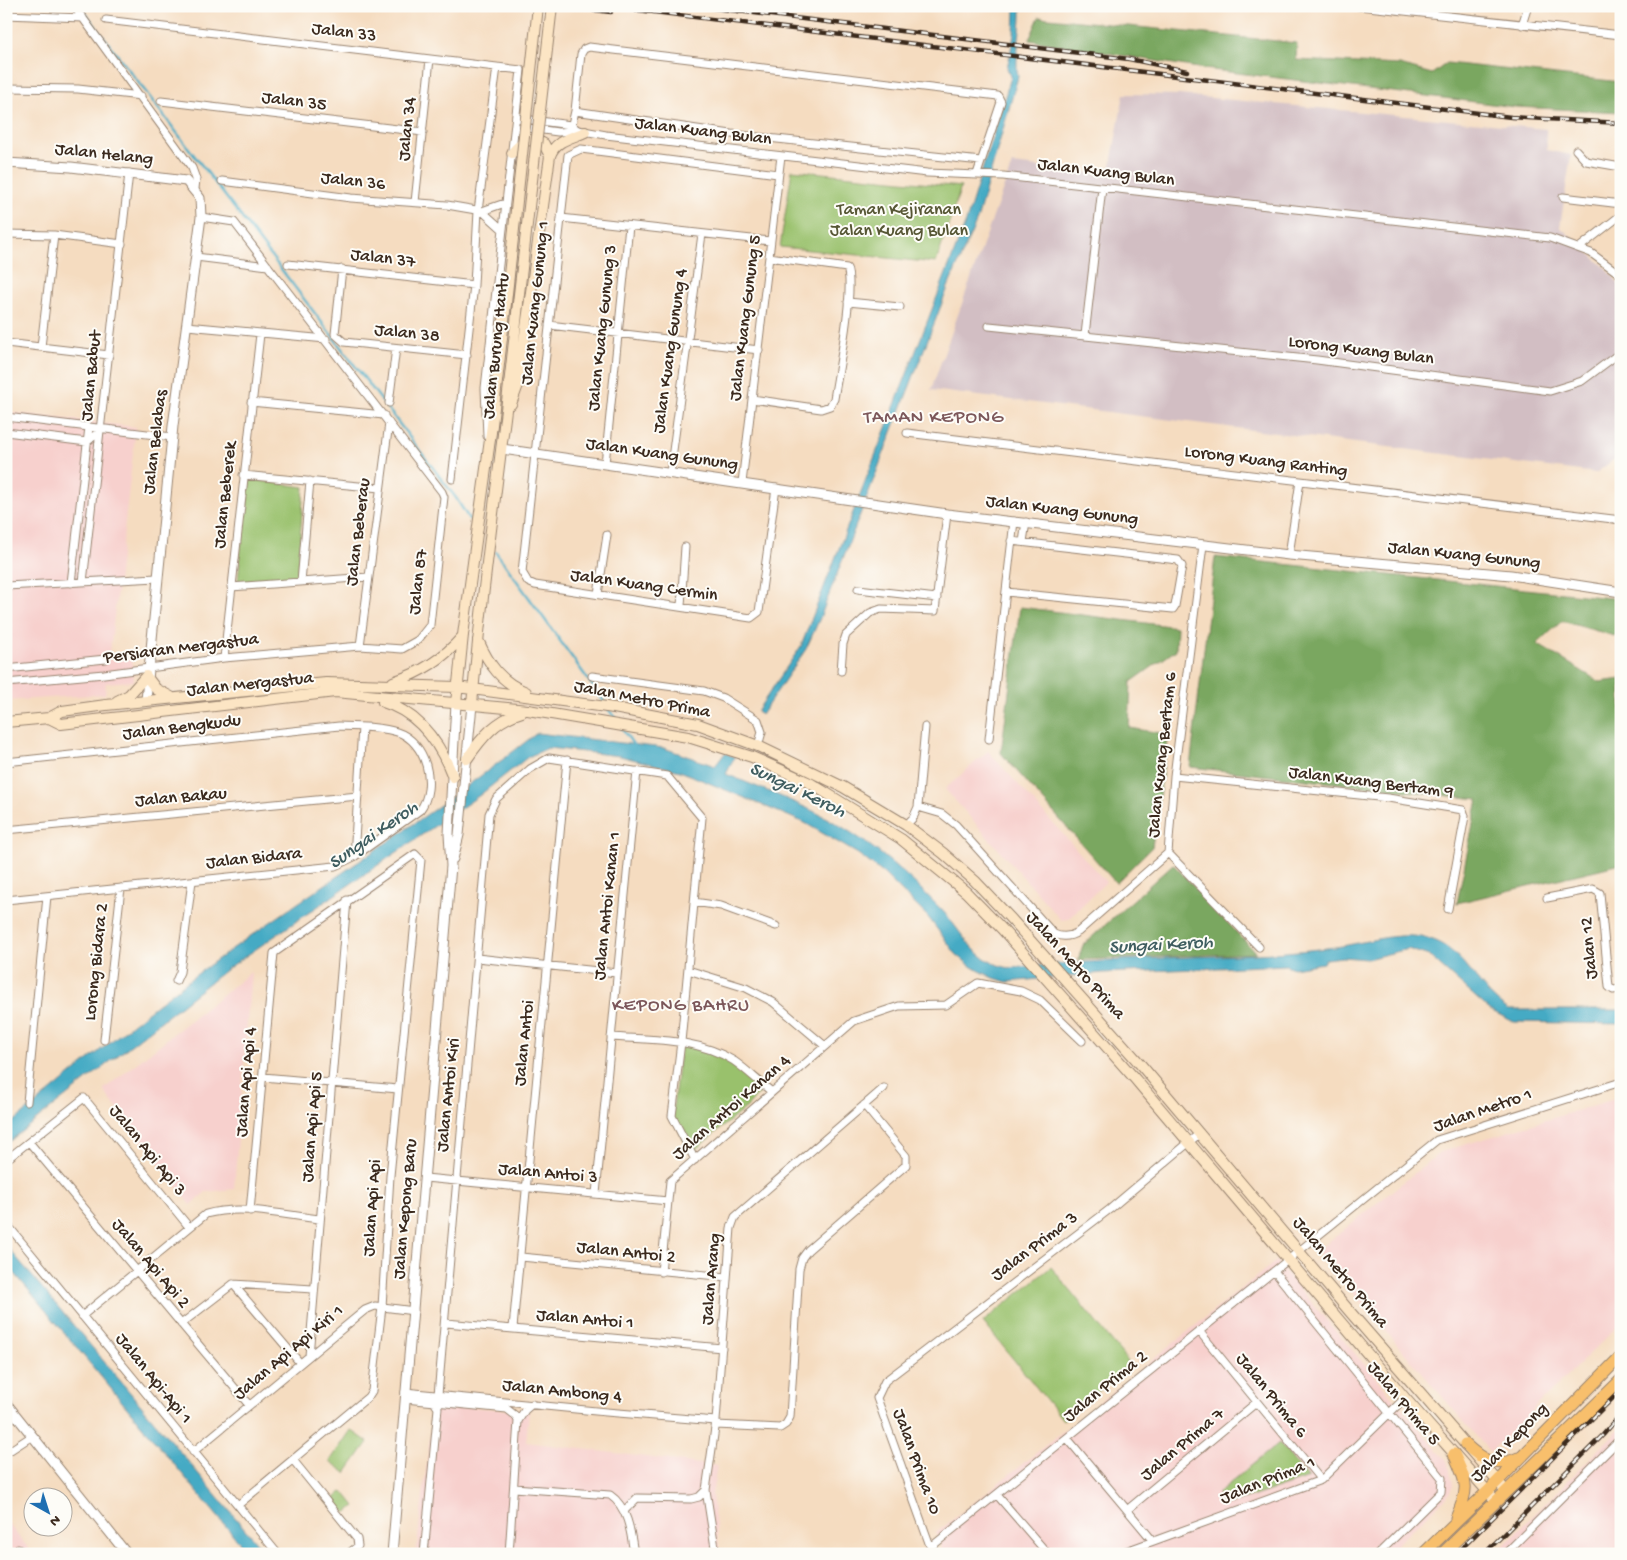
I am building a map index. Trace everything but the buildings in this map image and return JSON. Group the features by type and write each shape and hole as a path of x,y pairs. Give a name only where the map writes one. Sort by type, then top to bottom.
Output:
{"main road":[{"name":"Jalan Burung Hantu","path":"456,703 506,303 538,6"},
{"name":"Jalan Burung Hantu","path":"472,705 552,6"},
{"path":"505,421 518,385 550,156 552,150 560,142 582,131"},
{"path":"512,152 522,142 531,140 544,144 550,156"},
{"path":"387,684 419,673 431,666 463,635"},
{"path":"478,640 485,656 502,678 537,697"},
{"path":"106,705 129,695 147,672 156,689 172,697"},
{"name":"Jalan Mergastua","path":"6,722 49,718 62,711 146,700 326,683 473,688"},
{"name":"Jalan Metro Prima","path":"473,688 614,708 698,724 758,746 843,787 906,825 943,852 1012,920 1095,1012 1506,1491"},
{"name":"Jalan Mergastua","path":"49,718 61,724 335,692 370,697 472,705"},
{"path":"370,697 401,709 424,727 442,752 453,779"},
{"path":"118,716 137,708 146,700 162,711"},
{"name":"Jalan Metro Prima","path":"472,705 528,710 688,737 752,757 810,783 901,839 966,892 1002,929 1190,1142 1405,1398 1496,1501"},
{"path":"467,759 483,737 497,723 508,716 528,710"},
{"name":"Jalan Kepong","path":"1423,1554 1498,1482 1621,1356"},
{"name":"Jalan Kepong","path":"1442,1554 1621,1380"},
{"path":"1465,1444 1482,1459 1498,1464 1511,1461 1527,1452"},
{"path":"1454,1454 1464,1475 1466,1488 1465,1499 1454,1524"}],"street":[{"path":"74,6 192,168 196,178 195,189"},
{"path":"1359,6 1621,35"},
{"path":"1522,25 1528,6"},
{"path":"6,15 83,18"},
{"name":"Jalan 33","path":"106,20 497,67 519,68 522,72 516,118"},
{"path":"487,455 485,388 516,118 560,124 570,129 574,114 581,54 589,47 998,96 1001,102 977,174"},
{"name":"Jalan 34","path":"416,202 430,59"},
{"path":"452,479 497,67"},
{"path":"6,88 78,89 141,96"},
{"name":"Jalan 35","path":"161,101 423,132"},
{"path":"560,124 574,114 731,134 981,161"},
{"name":"Jalan Kuang Bulan","path":"515,126 570,129 927,173 1003,176 1550,238 1580,247 1620,273"},
{"name":"Jalan Kuang Gunung 1","path":"535,454 568,155 581,149 778,174"},
{"path":"1576,150 1586,161 1621,167"},
{"name":"Jalan Kuang Gunung 5","path":"742,483 759,350 780,156"},
{"name":"Jalan Helang","path":"6,163 129,173 186,181 195,189"},
{"name":"Jalan Babut","path":"83,582 102,429 129,173"},
{"name":"Jalan 36","path":"222,181 351,198 416,202 480,211 505,203"},
{"path":"1085,335 1102,188"},
{"name":"Jalan Belabas","path":"146,700 147,672 172,437 201,217 200,198 195,189"},
{"path":"1563,197 1621,204"},
{"path":"480,211 502,229"},
{"path":"1580,247 1621,215"},
{"name":"Jalan 87","path":"201,217 234,222 326,339 444,495 430,625 418,640 402,649 360,646"},
{"path":"561,218 770,241"},
{"name":"Jalan Kuang Gunung 3","path":"604,464 629,226"},
{"path":"6,234 54,235 122,244"},
{"name":"Jalan Kuang Gunung 4","path":"670,473 702,234"},
{"path":"41,347 54,235"},
{"path":"196,257 268,266"},
{"path":"752,399 821,409 830,406 834,399 848,302 850,274 847,268 769,257"},
{"name":"Jalan 37","path":"288,264 474,285"},
{"name":"Jalan 38","path":"342,269 335,334 344,342 467,355"},
{"path":"848,302 900,307"},
{"path":"549,325 759,350"},
{"path":"187,326 326,339"},
{"name":"Lorong Kuang Bulan","path":"989,326 1317,360 1550,391 1582,382 1621,352"},
{"name":"Jalan Beberek","path":"224,658 260,334"},
{"path":"6,343 109,355"},
{"path":"389,403 396,348"},
{"path":"251,402 384,415"},
{"path":"6,417 172,437"},
{"name":"Jalan Beberau","path":"360,646 389,422"},
{"name":"Jalan Babut","path":"71,583 89,427"},
{"path":"6,432 87,442 102,429"},
{"name":"Lorong Kuang Ranting","path":"907,433 1621,520"},
{"name":"Jalan Kuang Gunung","path":"502,449 855,499 947,514 1014,520 1289,555 1511,575 1621,592"},
{"name":"Jalan Kuang Cermin","path":"535,454 522,572 528,582 535,586 681,606 751,618 759,612 776,488"},
{"path":"243,474 380,488"},
{"path":"300,582 310,481"},
{"path":"1289,555 1300,481"},
{"path":"841,671 843,644 846,635 870,613 881,609 935,611 947,514"},
{"path":"989,739 1014,520"},
{"path":"1023,542 1026,522"},
{"path":"598,594 607,535"},
{"path":"1006,592 1169,609 1175,606 1182,566 1178,560 1011,541"},
{"name":"Jalan Kuang Bertam 6","path":"918,807 942,814 956,825 1054,934 1060,937 1073,936 1168,853 1174,776 1203,544"},
{"path":"681,606 685,547"},
{"path":"231,587 368,577"},
{"path":"6,586 157,578"},
{"path":"858,589 937,598"},
{"name":"Persiaran Mergastua","path":"6,683 147,672 224,658 360,646"},
{"path":"6,669 106,659"},
{"path":"592,676 704,691 716,695 758,720 762,732 758,746"},
{"name":"Jalan Kepong Baru","path":"392,1554 451,866 449,834 456,703"},
{"name":"Jalan Kepong Baru","path":"451,866 460,835 472,705"},
{"name":"Jalan Bengkudu","path":"6,762 101,753 222,737 339,726 362,727"},
{"path":"354,857 362,727"},
{"name":"Jalan Bidara","path":"6,900 335,866 354,857 420,810 426,802 429,783 429,773 421,755 406,737 398,732 362,727"},
{"path":"906,825 913,818 918,807 925,727"},
{"name":"Jalan Antoi Kiri","path":"424,1554 438,1408 436,1399 446,1323 456,1180 478,958 489,814 496,799 530,769 549,758 567,760"},
{"path":"567,760 667,776 702,818 681,1042 672,1116 695,1160"},
{"name":"Jalan Antoi","path":"513,1328 567,760"},
{"name":"Jalan Antoi Kanan 1","path":"596,1194 637,771"},
{"name":"Jalan Kuang Bertam 9","path":"1174,776 1388,798 1463,810 1465,816 1448,909"},
{"name":"Jalan Bakau","path":"6,830 358,796"},
{"path":"1168,853 1259,947"},
{"name":"Jalan Api Api","path":"238,1506 368,1397 372,1391 382,1307 398,1089 421,860 415,854 347,900"},
{"path":"176,981 180,972 192,880"},
{"name":"Lorong Bidara 2","path":"104,1040 121,888"},
{"name":"Jalan 12","path":"1547,898 1593,888 1600,893 1609,987 1613,990 1621,989"},
{"path":"27,1102 47,896"},
{"name":"Jalan Api Api 4","path":"250,1211 273,956 276,950 347,900"},
{"name":"Jalan Api Api 5","path":"309,1356 313,1288 347,900"},
{"path":"694,902 721,906 776,926"},
{"path":"478,958 617,973"},
{"path":"688,970 746,988 773,1002 826,1046"},
{"name":"Jalan Antoi Kanan 4","path":"661,1272 670,1181 854,1021 899,1006 946,1005 978,983 1021,992 1040,1000 1082,1041"},
{"path":"611,1037 681,1042 734,1061 772,1092"},
{"path":"263,1077 398,1089"},
{"name":"Jalan Metro 1","path":"1299,1250 1444,1136 1621,1082"},
{"name":"Jalan Arang","path":"716,1554 706,1490 716,1422 731,1228 735,1217 884,1088"},
{"name":"Jalan Api Api 3","path":"29,1142 80,1099 88,1100 189,1227"},
{"name":"Jalan Ambong 4","path":"436,1399 532,1404 780,1428 786,1424 790,1417 799,1269 802,1258 808,1250 906,1165 907,1161 906,1156 864,1105"},
{"name":"Jalan Prima 3","path":"885,1381 1110,1209 1200,1133"},
{"path":"6,1160 29,1142"},
{"name":"Jalan Api Api 2","path":"29,1142 249,1405"},
{"name":"Jalan Antoi 3","path":"425,1178 668,1201"},
{"path":"82,1316 206,1214 211,1212 250,1211 320,1218"},
{"name":"Jalan Api-Api 1","path":"6,1223 278,1554"},
{"name":"Jalan Prima 2","path":"932,1550 996,1494 1299,1250"},
{"name":"Jalan Antoi 2","path":"521,1257 727,1278"},
{"name":"Jalan Prima 5","path":"1274,1271 1438,1470 1443,1486 1441,1492 1378,1554"},
{"path":"181,1324 233,1284 313,1288"},
{"path":"233,1284 300,1363"},
{"name":"Jalan Api Api Kiri 1","path":"193,1452 365,1310 375,1306 414,1311"},
{"name":"Jalan Antoi 1","path":"446,1323 722,1348"},
{"name":"Jalan Prima 6","path":"1199,1332 1321,1480"},
{"name":"Jalan Prima 10","path":"885,1381 879,1389 877,1398 932,1550"},
{"name":"Jalan Ambong 4","path":"405,1396 503,1408 512,1412 518,1421"},
{"name":"Jalan Prima 1","path":"1118,1554 1321,1480 1405,1398"},
{"name":"Jalan Prima 7","path":"1127,1510 1257,1402"},
{"path":"6,1403 127,1554"},
{"path":"509,1554 518,1421 525,1410 532,1404"},
{"path":"6,1453 32,1436"},
{"path":"1067,1438 1153,1541"},
{"path":"1506,1554 1621,1438"},
{"path":"293,1460 357,1539 358,1546 348,1554"},
{"path":"514,1488 610,1495 616,1499 624,1511 634,1554"},
{"path":"624,1511 637,1498 691,1499 699,1497 706,1490"},
{"path":"996,1494 1048,1554"},
{"path":"12,1554 18,1549 25,1552"}],"shaded area":[{"path":"1124,94 1179,95 1546,129 1547,150 1571,155 1560,227 1608,270 1621,287 1621,454 1596,473 931,390 1012,164 1109,175"},
{"path":"6,412 136,427 109,660 132,657 134,681 106,683 105,694 6,701"},
{"path":"988,751 1106,882 1068,919 1061,920 945,789"},
{"path":"251,972 234,1189 206,1192 191,1205 103,1090"},
{"path":"1621,1097 1621,1323 1490,1452 1317,1251 1441,1152"},
{"path":"1276,1261 1446,1460 1450,1470 1453,1486 1447,1497 1386,1554 944,1554 936,1533"},
{"path":"434,1404 529,1412 526,1442 717,1466 712,1495 720,1554 416,1554"},
{"path":"1621,1427 1621,1554 1495,1554"},
{"path":"6,1521 33,1554 6,1554"}],"green space":[{"path":"1039,17 1297,43 1296,60 1400,65 1432,74 1447,63 1621,82 1621,112 1515,107 1204,69 1029,40"},
{"name":"Taman Kejiranan Jalan Kuang Bulan","path":"792,170 961,187 936,263 780,247"},
{"path":"247,479 304,487 297,577 238,582"},
{"path":"1215,557 1621,599 1621,638 1562,621 1537,644 1600,682 1621,679 1621,864 1457,903 1478,799 1190,767"},
{"path":"1020,607 1177,627 1176,650 1131,682 1129,728 1168,734 1152,847 1116,883 1001,753"},
{"path":"1173,864 1256,953 1078,960 1083,945"},
{"path":"681,1042 723,1056 765,1087 748,1106 691,1153 672,1116"},
{"path":"1051,1267 1131,1365 1063,1420 983,1322"},
{"path":"351,1430 368,1442 346,1473 330,1461"},
{"path":"1279,1443 1308,1478 1221,1507 1218,1493"},
{"path":"343,1491 355,1506 346,1513 334,1499"}],"water":[{"path":"1015,9 1021,9 1017,61 1018,77 977,220 949,285 820,618 806,649 761,715 757,711 801,646 966,222 1011,77 1007,68 1014,35"},
{"path":"537,733 664,748 715,766 725,753 735,757 726,774 812,810 866,843 891,862 927,895 946,914 975,950 993,963 1005,967 1278,953 1335,947 1398,936 1423,937 1435,941 1455,954 1489,994 1509,1010 1621,1010 1621,1024 1514,1022 1490,1010 1429,956 1408,949 1367,959 1343,957 1325,959 1323,963 1293,968 1286,965 1103,973 1007,982 972,967 956,954 928,917 883,873 858,854 805,823 680,771 620,756 548,748 528,757 480,795 227,969 6,1144 6,1128 112,1040 194,976 460,791"},
{"path":"6,1245 266,1554 249,1554 6,1263"}],"waterway":[{"path":"80,6 456,498 469,519"},
{"path":"496,552 605,703"},
{"path":"609,710 618,722"},
{"path":"622,729 635,747"}],"railway":[{"path":"562,6 611,12"},
{"path":"605,6 1511,117 1621,123"},
{"path":"697,6 1129,59 1187,71"},
{"path":"1456,1554 1621,1390"},
{"path":"1484,1554 1603,1435 1621,1414"}],"district":[{"name":"TAMAN KEPONG","path":"934,418"},
{"name":"KEPONG BAHRU","path":"681,1006"}],"water label":[{"name":"Sungai Keroh","path":"797,791"},
{"name":"Sungai Keroh","path":"374,836"},
{"name":"Sungai Keroh","path":"1161,946"}]}
